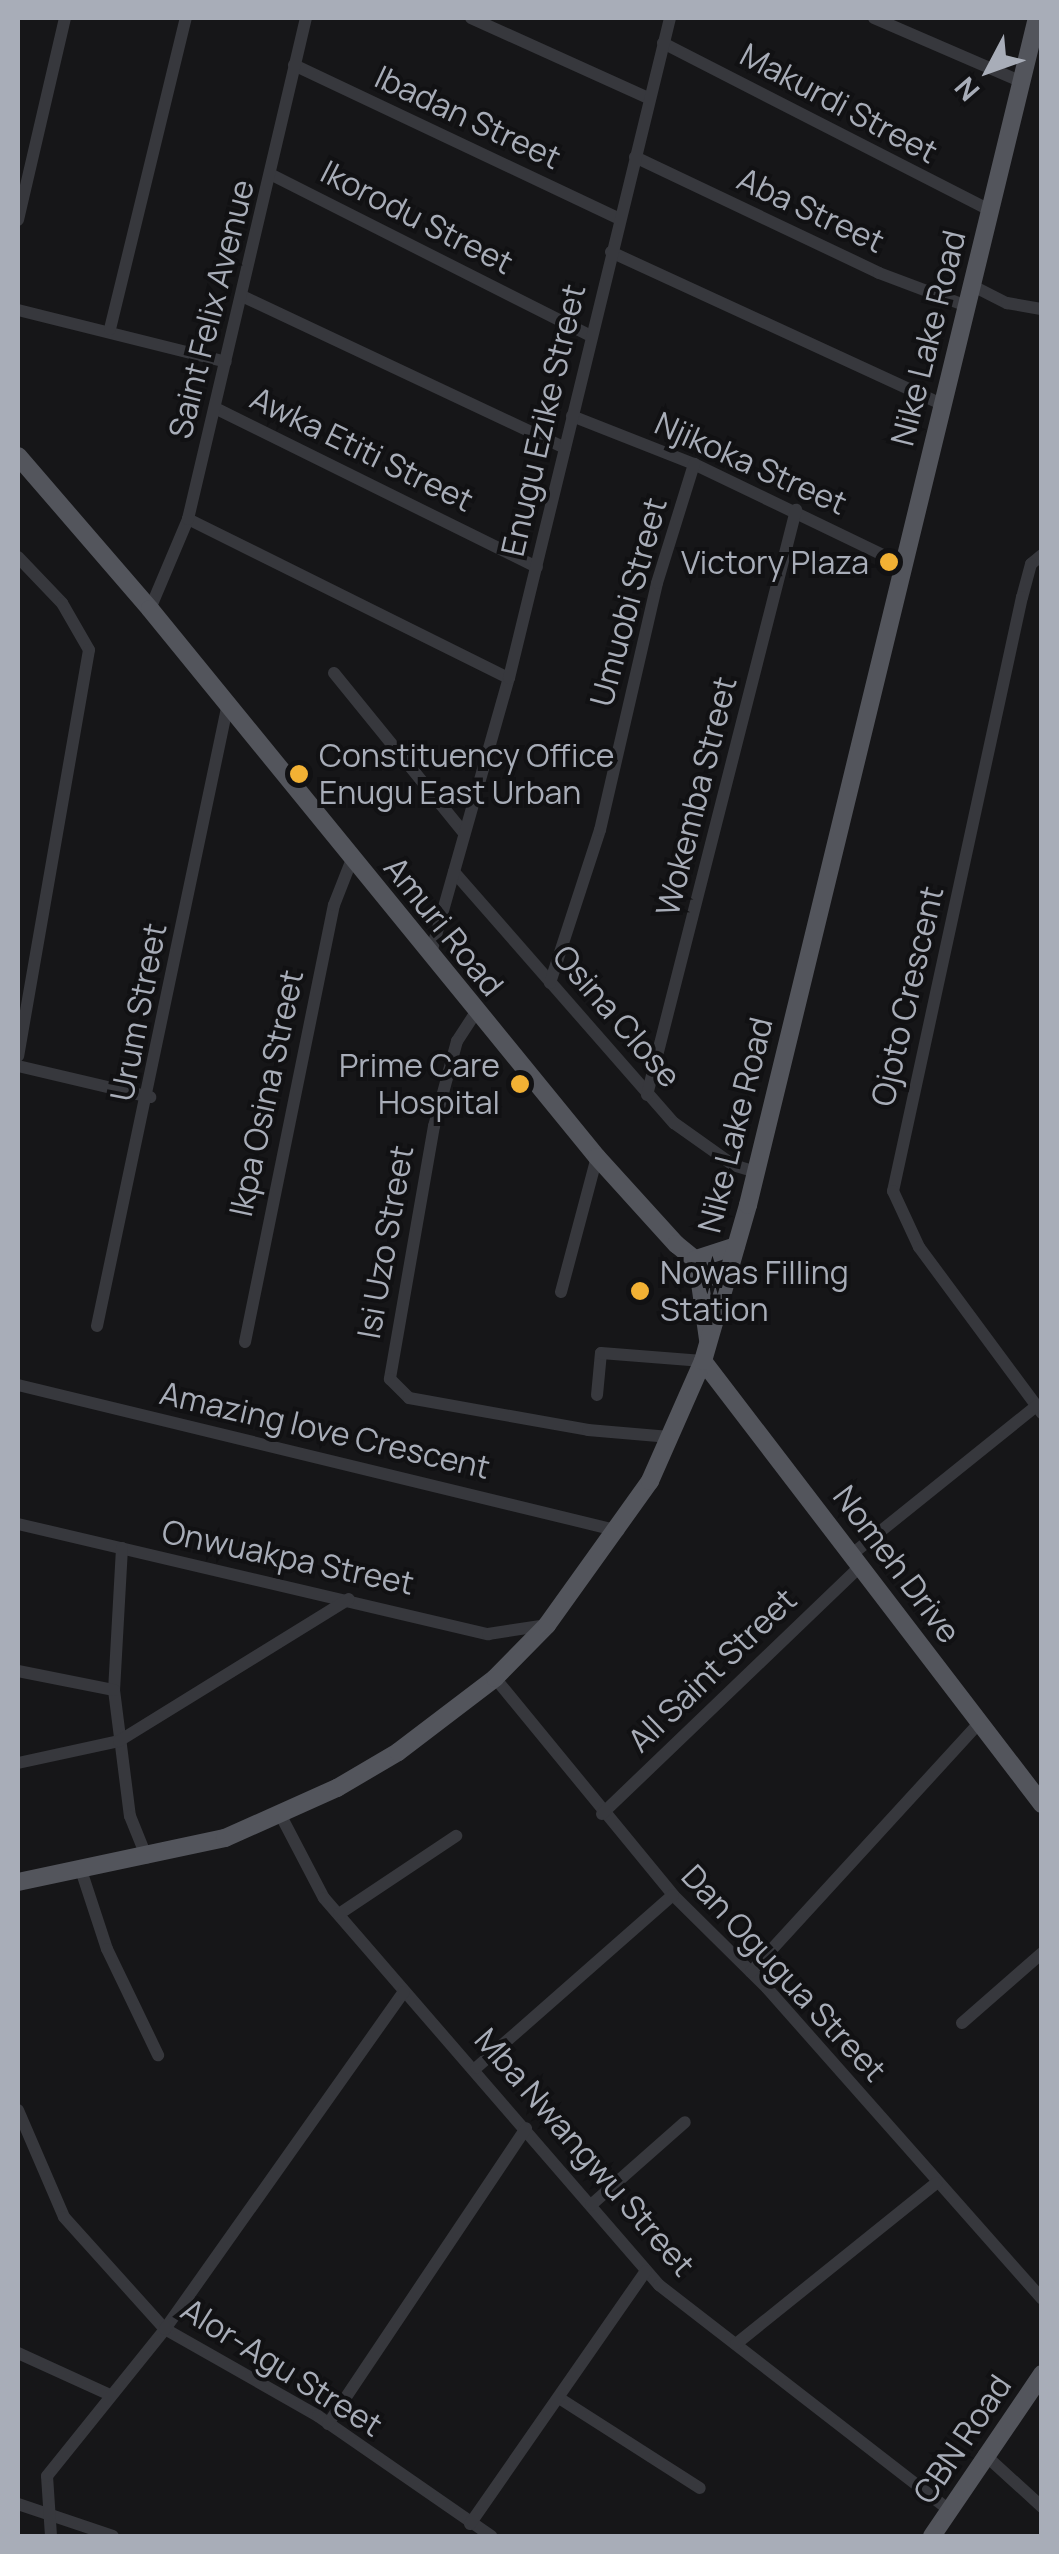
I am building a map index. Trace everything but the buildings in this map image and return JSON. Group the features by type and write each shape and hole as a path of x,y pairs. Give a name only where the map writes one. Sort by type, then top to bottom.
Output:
{"main road":[{"name":"Nike Lake Road","path":"18,1882 146,1858 224,1838 280,1814 398,1752 495,1678 547,1625 619,1532 670,1438 703,1360 736,1246 1038,18"},
{"name":"Amuri Road","path":"18,456 150,609 597,1157 723,1292"},
{"path":"709,1341 697,1267 736,1246"},
{"name":"Nomeh Drive","path":"703,1360 1042,1804"},
{"name":"CBN Road","path":"932,2536 984,2454 1042,2374"}],"street":[{"path":"18,220 65,18"},
{"path":"110,329 186,18"},
{"name":"Saint Felix Avenue","path":"150,609 188,519 306,18"},
{"path":"471,18 646,97"},
{"name":"Enugu Ezike Street","path":"430,953 538,567 618,218 636,157 646,97 670,18"},
{"path":"874,18 906,23 1024,83"},
{"name":"Makurdi Street","path":"663,43 990,210"},
{"name":"Ibadan Street","path":"294,65 618,218"},
{"name":"Aba Street","path":"636,157 879,272 967,306"},
{"name":"Ikorodu Street","path":"272,175 592,336"},
{"path":"611,252 943,405"},
{"path":"973,286 1007,303 1042,309"},
{"path":"242,296 565,448"},
{"path":"18,310 110,329 226,362"},
{"name":"Awka Etiti Street","path":"216,408 538,567"},
{"name":"Njikoka Street","path":"572,416 796,510 904,566"},
{"name":"Umuobi Street","path":"550,984 600,830 657,582 694,464"},
{"name":"Wokemba Street","path":"647,1094 796,510"},
{"path":"188,519 509,678"},
{"name":"Ojoto Crescent","path":"1038,1404 919,1247 893,1191 1022,597 1032,564 1042,555"},
{"path":"18,557 62,603 89,650 32,952 18,1056"},
{"path":"334,674 464,833"},
{"name":"Urum Street","path":"96,1326 150,1097 228,708"},
{"name":"Ikpa Osina Street","path":"245,1342 334,905 352,860"},
{"name":"Osina Close","path":"454,872 674,1123 733,1165 756,1172"},
{"path":"18,948 32,952"},
{"name":"Isi Uzo Street","path":"476,1012 457,1041 434,1126 390,1378 409,1398 588,1430 670,1438"},
{"path":"18,1066 150,1097"},
{"path":"561,1292 597,1157"},
{"path":"597,1395 601,1353 703,1360"},
{"name":"Amazing love Crescent","path":"18,1385 619,1532"},
{"name":"All Saint Street","path":"602,1814 855,1561 1038,1404"},
{"name":"Onwuakpa Street","path":"18,1524 488,1634 547,1625"},
{"path":"122,1548 114,1690 130,1816 146,1858"},
{"path":"18,1763 119,1741 349,1599"},
{"path":"18,1670 114,1690"},
{"name":"Dan Ogugua Street","path":"495,1678 602,1814 673,1895 751,1972 1042,2299"},
{"path":"751,1972 980,1722"},
{"name":"Mba Nwangwu Street","path":"280,1814 338,1914 476,2068 646,2271 950,2511"},
{"path":"338,1914 456,1836"},
{"path":"80,1870 107,1948 158,2055"},
{"path":"476,2068 673,1895"},
{"path":"962,2023 1042,1953"},
{"path":"50,2536 52,2513 47,2476 165,2328 404,1992"},
{"name":"Alor-Agu Street","path":"18,2110 64,2217 165,2328 328,2424 492,2536"},
{"path":"591,2205 684,2122"},
{"path":"328,2424 526,2128"},
{"path":"736,2344 936,2182"},
{"path":"470,2524 646,2271"},
{"path":"18,2353 110,2395"},
{"path":"559,2398 700,2488"},
{"path":"984,2454 1042,2506"},
{"path":"18,2504 113,2536"}],"place":[{"name":"Victory Plaza","path":"889,562"},
{"name":"Constituency Office Enugu East Urban","path":"299,774"},
{"name":"Prime Care Hospital","path":"520,1084"},
{"name":"Nowas Filling Station","path":"640,1291"}]}
